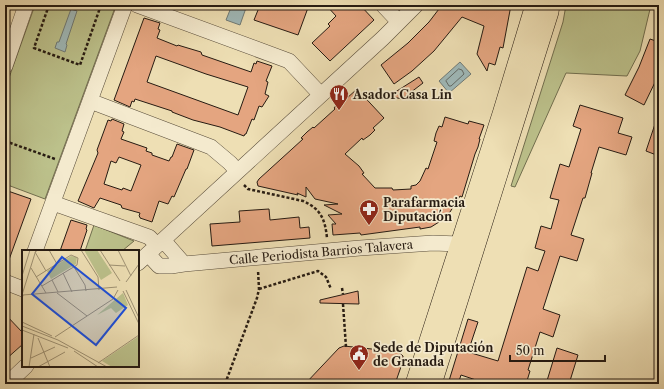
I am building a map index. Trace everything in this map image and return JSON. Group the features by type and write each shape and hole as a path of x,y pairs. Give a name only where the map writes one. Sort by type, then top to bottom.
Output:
{"main road":[{"path":"432,384 467,246 535,5"},
{"path":"415,384 467,246 547,20 550,5"}],"street":[{"path":"5,66 26,5"},
{"path":"35,250 125,5"},
{"path":"137,5 289,61 321,95"},
{"path":"383,5 399,22"},
{"path":"152,250 321,95 416,5"},
{"path":"90,101 211,147 230,163 237,172"},
{"path":"53,203 149,238 152,250"},
{"name":"Calle Periodista Barrios Talavera","path":"152,250 159,266 171,266 433,243 467,246"},
{"path":"152,250 184,264"},
{"path":"5,282 22,287"},
{"path":"6,384 25,367"}],"path":[{"path":"49,5 34,48 80,64 101,5"},
{"path":"75,5 86,5"},
{"path":"5,141 67,163"},
{"path":"244,185 248,189 303,201 309,204 321,214 326,226 327,236"},
{"path":"259,289 318,271 326,277 331,289"},
{"path":"225,384 257,298 259,289 258,273"},
{"path":"342,288 343,294"},
{"path":"343,304 346,347"}],"green space":[{"path":"35,5 116,5 45,199 5,184 5,89"},
{"path":"566,5 651,5 640,51 627,76 566,73 515,187 511,186 563,22"},
{"path":"94,225 134,241 123,250 85,250"}],"water":[{"path":"232,5 247,5 240,25 226,20"},
{"path":"71,9 77,11 66,44 65,52 55,48 57,42 59,42"},
{"path":"460,62 471,74 449,93 439,81"}],"building":[{"path":"260,5 309,5 298,35 254,20"},
{"path":"326,5 360,5 374,20 330,61 312,43 330,26 328,24 336,16"},
{"path":"442,5 511,5 503,48 500,47 495,65 489,63 487,71 477,54 484,26 462,17 434,51 412,71 394,84 381,65 408,43 429,22"},
{"path":"144,18 160,23 158,29 160,30 157,38 177,46 178,45 201,52 202,55 251,72 254,63 256,64 257,61 272,66 266,81 268,82 265,94 269,96 262,107 259,106 254,120 252,119 244,136 220,127 193,120 172,111 135,99 134,102 132,101 130,107 114,100","holes":["156,56 248,87 238,115 147,82"]},
{"path":"650,39 659,42 659,74 644,105 625,95 639,67"},
{"path":"419,77 423,83 402,99 389,96"},
{"path":"357,89 384,118 373,128 375,130 370,135 363,140 362,138 345,154 359,166 364,173 362,174 375,188 392,188 393,190 411,189 411,186 416,185 420,181 426,168 428,169 437,142 434,141 436,133 439,126 442,127 445,117 468,124 469,121 484,125 462,197 460,196 450,212 431,227 420,229 420,227 361,235 360,233 333,235 332,224 336,224 328,215 342,214 324,205 338,204 315,199 306,187 306,197 297,193 298,195 258,186 257,182 259,179 303,139 301,138 307,132 313,127 314,128 335,109 334,108 339,102 346,99"},
{"path":"580,105 623,118 618,133 632,137 626,155 599,147 585,198 583,198 571,235 584,239 577,261 560,256 543,309 560,315 553,337 540,332 528,370 530,371 526,384 488,384 461,375 458,384 448,384 468,319 478,322 468,352 498,361 527,267 538,271 545,251 535,248 541,226 551,229 559,200 550,198 560,164 569,167 581,129 573,126"},
{"path":"657,118 659,118 659,156 646,151"},
{"path":"112,119 124,124 122,131 124,132 121,139 147,148 146,151 152,153 152,155 169,161 177,144 194,150 174,197 172,196 168,204 159,201 152,222 140,218 140,213 122,208 121,205 100,198 94,208 78,201 98,153 97,150 108,120 111,121","holes":["119,157 141,165 131,191 123,188 122,190 104,184 111,161 116,163"]},
{"path":"5,190 31,199 6,268 5,268"},
{"path":"269,209 270,220 299,217 300,228 309,227 310,238 212,246 210,224 240,222 239,211"},
{"path":"71,220 87,225 87,230 80,250 60,250"},
{"path":"358,291 359,304 320,303 320,300"},
{"path":"5,314 22,332 22,345 5,360"},
{"name":"Sede de Diputación de Granada","path":"344,346 390,351 396,350 403,356 403,361 395,384 305,384 339,348"},
{"path":"557,348 578,355 569,384 546,384"}],"place":[{"name":"Asador Casa Lin","path":"339,111"},
{"name":"Parafarmacia Diputación","path":"369,226"},
{"name":"Sede de Diputación de Granada","path":"359,371"}]}
